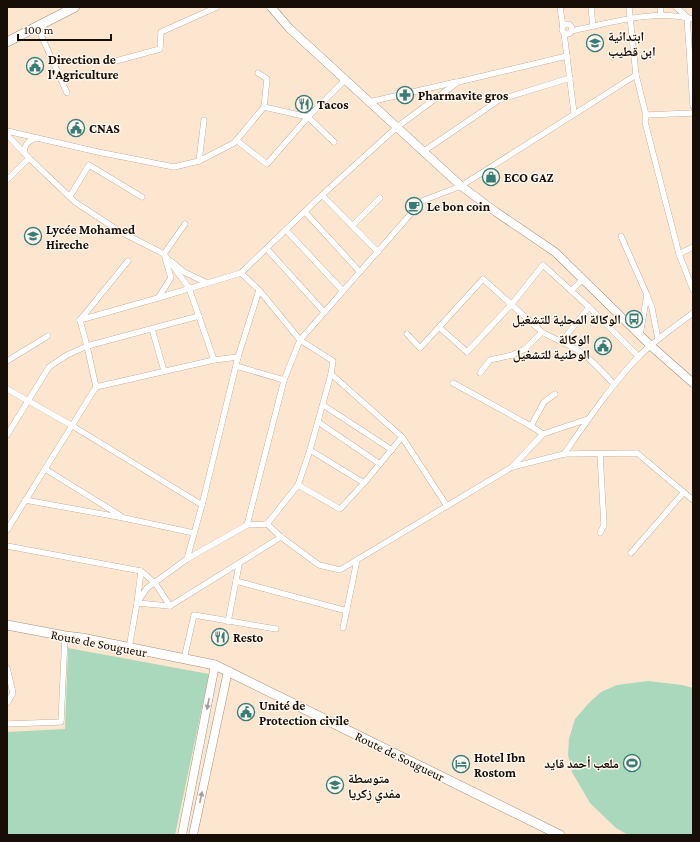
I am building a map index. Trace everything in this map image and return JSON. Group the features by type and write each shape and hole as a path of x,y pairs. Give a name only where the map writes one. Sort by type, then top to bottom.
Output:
{"main road":[{"path":"7,42 75,7"},
{"path":"271,7 289,28 461,186 555,252 651,346 693,382"},
{"name":"Route de Sougueur","path":"7,626 82,638 215,665 560,835"},
{"path":"182,835 215,665"},
{"path":"193,835 228,671"}],"street":[{"path":"112,62 160,49 161,32 217,7"},
{"path":"560,7 574,113"},
{"path":"591,7 593,27"},
{"path":"629,7 636,75 646,115 645,122 679,254 693,290"},
{"path":"660,7 661,15"},
{"path":"676,7 687,17 693,106"},
{"path":"563,30 568,34 571,31 630,18 661,15 693,18"},
{"path":"37,26 67,93"},
{"path":"369,102 567,56"},
{"path":"7,131 105,154 174,167 199,161 234,143 264,107 267,79 258,73"},
{"path":"248,525 284,380 300,340 324,312 422,202 461,186 636,75"},
{"path":"424,151 499,100 570,78"},
{"path":"236,140 267,164 308,117 345,80"},
{"path":"80,320 241,273 322,195 397,127 458,82"},
{"path":"264,107 308,117 334,142"},
{"path":"646,115 693,112"},
{"path":"199,161 204,120"},
{"path":"7,135 75,202 119,231 164,254 184,272 207,283"},
{"path":"24,153 25,145 28,141 36,138"},
{"path":"7,180 29,158"},
{"path":"70,196 89,165 142,197"},
{"path":"322,195 378,252"},
{"path":"352,226 380,198"},
{"path":"305,212 360,272"},
{"path":"164,254 185,224"},
{"path":"286,230 343,291"},
{"path":"621,236 647,294 652,308 658,339"},
{"path":"679,254 693,247"},
{"path":"267,249 324,312"},
{"path":"164,254 190,288 214,360"},
{"path":"158,298 171,278 164,254"},
{"path":"80,320 128,261"},
{"path":"439,327 467,352 511,304 543,265 590,307 639,357"},
{"path":"241,273 259,290 300,340 333,361 332,374 298,486 267,524"},
{"path":"407,334 420,348 483,279 542,332 583,353 614,384"},
{"path":"571,291 582,279"},
{"path":"187,559 202,505 238,357 259,290"},
{"path":"640,335 647,294"},
{"path":"562,341 590,307"},
{"path":"564,454 614,384 658,339 693,313"},
{"path":"7,435 49,367 67,355 87,346 199,316"},
{"path":"7,530 96,386 80,320"},
{"path":"152,329 164,371"},
{"path":"480,373 490,360 512,356 525,348 542,332"},
{"path":"7,361 48,336"},
{"path":"96,386 214,360 238,357"},
{"path":"236,366 284,380"},
{"path":"332,374 402,437 447,506"},
{"path":"453,383 543,434"},
{"path":"7,389 202,505"},
{"path":"531,426 544,402 555,394"},
{"path":"323,405 392,450"},
{"path":"137,603 147,588 187,559 248,525 267,524 320,565 340,570 512,467 543,434 588,419"},
{"path":"318,422 380,464"},
{"path":"298,486 340,510 402,437"},
{"path":"310,450 364,483"},
{"path":"512,467 564,454 636,453 693,500"},
{"path":"600,454 604,525 600,533"},
{"path":"45,469 124,518"},
{"path":"631,553 684,492"},
{"path":"25,500 124,518 194,533"},
{"path":"137,603 170,606 282,537"},
{"path":"7,546 141,570 155,583 170,606"},
{"path":"343,628 357,560"},
{"path":"228,622 239,564"},
{"path":"129,648 141,570"},
{"path":"236,581 347,611"},
{"path":"184,659 194,615 276,629"},
{"path":"7,724 62,722 65,636"},
{"path":"7,668 13,693 7,703"}],"green space":[{"path":"68,648 209,674 175,835 7,835 7,732 65,729"},
{"name":"ملعب أحمد قايد","path":"648,681 682,685 693,688 693,835 628,835 616,828 590,803 572,772 568,755 569,739 575,719 601,692 617,685"}],"place":[{"name":"ابتدائية ابن قطيب","path":"595,43"},
{"name":"Direction de l'Agriculture","path":"35,66"},
{"name":"Pharmavite gros","path":"405,95"},
{"name":"Tacos","path":"304,104"},
{"name":"CNAS","path":"76,128"},
{"name":"ECO GAZ","path":"491,177"},
{"name":"Le bon coin","path":"414,206"},
{"name":"Lycée Mohamed Hireche","path":"33,236"},
{"name":"الوكالة المحلية للتشغيل","path":"634,319"},
{"name":"الوكالة الوطنية للتشغيل","path":"603,346"},
{"name":"Resto","path":"220,637"},
{"name":"Unité de Protection civile","path":"246,712"},
{"name":"ملعب أحمد قايد","path":"632,763"},
{"name":"Hotel Ibn Rostom","path":"461,764"},
{"name":"متوسطة مفدي زكريا","path":"335,785"}]}
